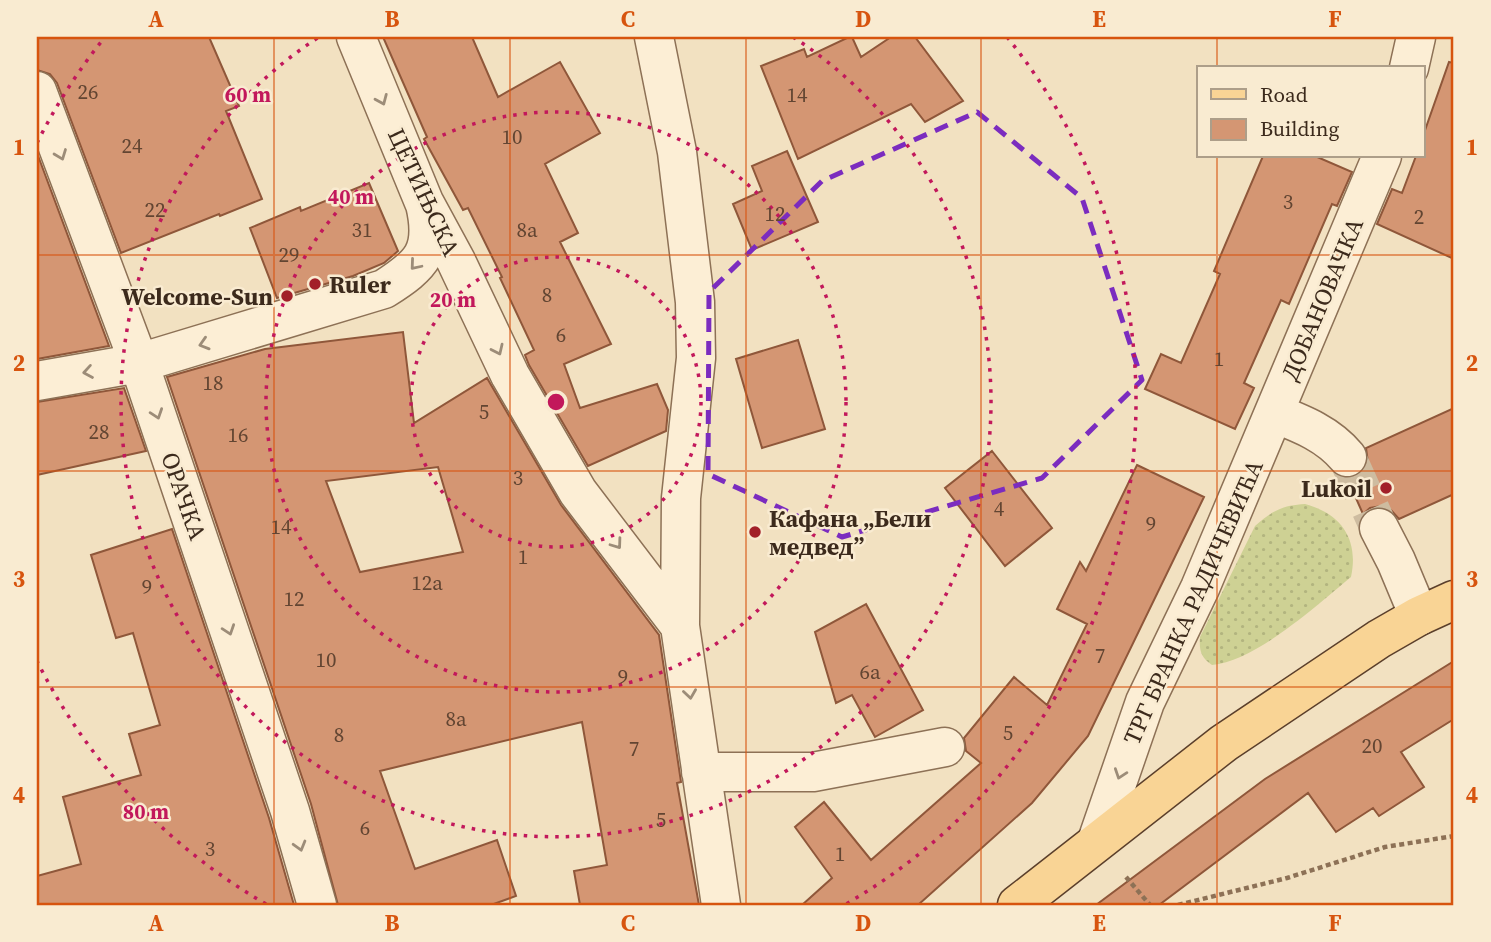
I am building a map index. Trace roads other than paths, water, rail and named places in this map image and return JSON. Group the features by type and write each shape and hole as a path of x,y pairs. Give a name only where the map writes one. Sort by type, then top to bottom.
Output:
{"main road":[{"path":"1017,905 1224,743 1379,639 1454,600"}],"street":[{"name":"ЦЕТИЊСКА","path":"356,37 424,202 456,261 510,375 578,492 680,626"},
{"path":"654,37 677,152 695,302 696,358 681,498 680,626 721,905"},
{"path":"1409,66 1416,37"},
{"name":"ОРАЧКА","path":"37,91 139,363 290,811 317,905"},
{"name":"ДОБАНОВАЧКА","path":"1269,427 1381,158"},
{"path":"37,381 139,363 384,289 410,273 422,259 430,225 424,202"},
{"path":"1269,427 1324,435 1335,442 1347,457"},
{"name":"ТРГ БРАНКА РАДИЧЕВИЋА","path":"1097,841 1145,702 1200,588 1269,427"},
{"path":"1379,528 1419,616"},
{"path":"701,772 813,772 945,747"}],"tunnel":[{"path":"1347,457 1379,528"}],"place":[{"name":"Ruler","path":"315,284"},
{"name":"Welcome-Sun","path":"287,296"},
{"name":"Lukoil","path":"1386,488"},
{"name":"Кафана „Бели медвед”","path":"755,532"}]}
